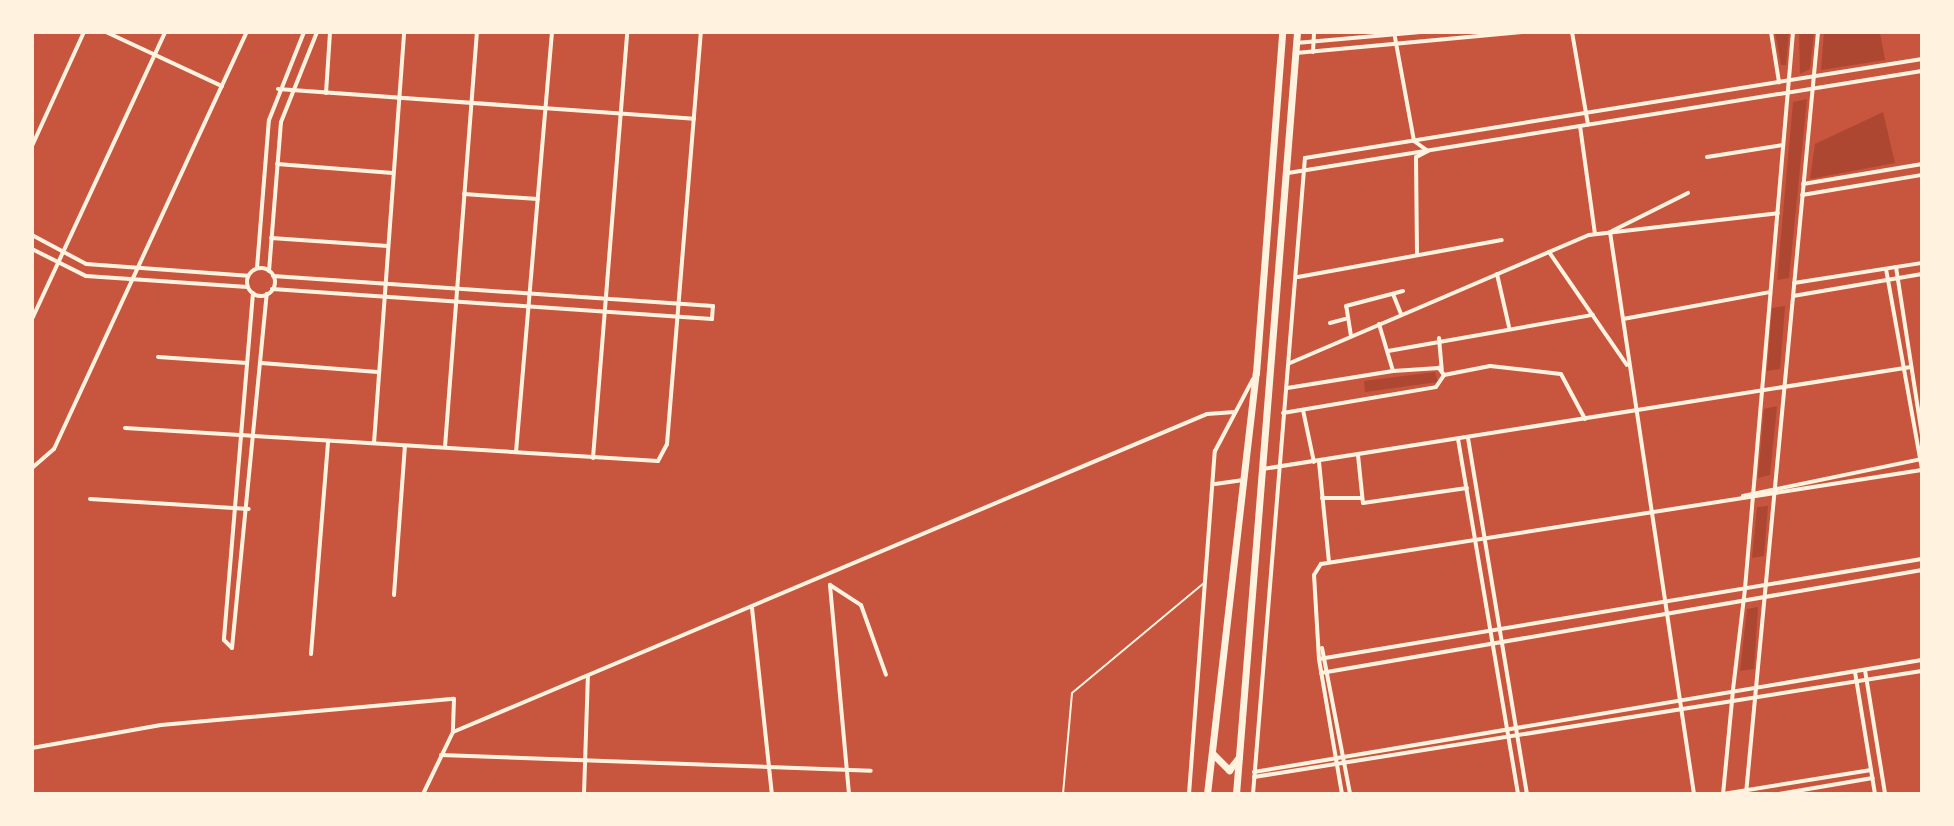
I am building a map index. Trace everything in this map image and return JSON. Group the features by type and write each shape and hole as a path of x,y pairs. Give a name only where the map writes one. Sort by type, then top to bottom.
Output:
{"highway":[{"path":"1207,794 1245,485 1282,32"},
{"path":"1236,794 1297,32"},
{"path":"1212,752 1229,770 1241,754"}],"street":[{"path":"32,146 84,32"},
{"path":"106,32 222,86"},
{"path":"32,319 165,32"},
{"path":"32,468 54,449 247,32"},
{"path":"32,235 62,254 138,269 248,276 257,268 267,130 278,89 304,32"},
{"path":"269,271 277,164 290,91 317,32"},
{"path":"326,93 330,32"},
{"path":"374,443 404,32"},
{"path":"445,447 477,32"},
{"path":"516,452 552,32"},
{"path":"593,458 627,32"},
{"path":"125,428 651,462 664,454 679,316 701,32"},
{"path":"1313,52 1314,32"},
{"path":"1296,43 1421,32"},
{"path":"1296,53 1522,32"},
{"path":"1572,32 1588,125"},
{"path":"1771,32 1779,82"},
{"path":"1793,32 1744,600 1723,794 1871,770"},
{"path":"1746,792 1818,32"},
{"path":"1394,33 1414,141 1428,151"},
{"path":"1253,794 1278,467 1298,277 1305,158 1922,59"},
{"path":"1285,174 1922,71"},
{"path":"278,89 694,119"},
{"path":"1529,123 1530,134"},
{"path":"1580,126 1595,234"},
{"path":"1707,157 1783,145"},
{"path":"1417,255 1416,157 1428,151"},
{"path":"277,164 393,173"},
{"path":"1803,184 1922,164"},
{"path":"1802,195 1922,175"},
{"path":"1610,232 1688,193"},
{"path":"464,194 538,199"},
{"path":"1290,363 1595,234 1778,213"},
{"path":"1610,232 1661,603 1694,794"},
{"path":"271,238 388,246"},
{"path":"1298,277 1502,240"},
{"path":"32,249 57,265 133,280 248,287"},
{"path":"1549,252 1628,366"},
{"path":"1794,283 1922,263"},
{"path":"1896,267 1922,435"},
{"path":"248,276 248,287 253,293 224,640 232,648 249,509 267,294 272,289 273,276 269,271 257,268"},
{"path":"1741,497 1773,496 1922,470 1886,269"},
{"path":"1497,274 1509,327"},
{"path":"1793,296 1922,274"},
{"path":"272,289 529,304 712,319 713,306 273,276"},
{"path":"1351,336 1345,319 1349,304 1403,291"},
{"path":"1623,319 1770,292"},
{"path":"253,293 267,294"},
{"path":"1392,294 1401,314"},
{"path":"1388,351 1439,338 1593,315"},
{"path":"1330,323 1345,319"},
{"path":"1379,324 1393,371"},
{"path":"1283,413 1436,387 1443,373 1439,338"},
{"path":"1897,340 1907,339"},
{"path":"158,357 248,363"},
{"path":"261,363 379,372"},
{"path":"1287,388 1393,371 1443,373 1490,366 1561,374 1585,419"},
{"path":"1263,469 1911,367"},
{"path":"1189,794 1215,451 1256,373"},
{"path":"1303,410 1316,462 1329,562"},
{"path":"453,732 1207,414 1235,412"},
{"path":"1468,438 1527,794"},
{"path":"1458,439 1518,794"},
{"path":"311,654 328,440"},
{"path":"394,595 405,445"},
{"path":"1358,455 1362,498"},
{"path":"1342,794 1319,659 1321,647 1314,572 1329,562 1741,497 1753,491 1919,460"},
{"path":"1851,473 1852,482"},
{"path":"1213,486 1235,476 1245,485"},
{"path":"1322,498 1424,499 1476,486"},
{"path":"90,499 249,509"},
{"path":"1319,659 1922,559"},
{"path":"1321,673 1922,570"},
{"path":"1841,573 1842,584"},
{"path":"849,794 830,585 861,605 886,675"},
{"path":"752,608 772,794"},
{"path":"1321,647 1328,658 1350,794"},
{"path":"1254,774 1336,756 1922,660"},
{"path":"1885,667 1887,677"},
{"path":"1865,670 1885,794"},
{"path":"1254,774 1508,738 1922,671"},
{"path":"1855,672 1875,794"},
{"path":"584,794 588,676"},
{"path":"32,748 161,725 454,699 453,732 423,794"},
{"path":"1451,737 1452,746"},
{"path":"441,755 871,771"},
{"path":"1779,794 1873,778"}],"lane":[{"path":"1063,794 1072,693 1205,581"}],"shaded area":[{"path":"1775,32 1789,32 1786,65 1781,65"},
{"path":"1799,32 1814,32 1810,69 1800,74"},
{"path":"1824,32 1880,32 1885,60 1821,70"},
{"path":"1807,99 1789,278 1777,280 1793,102"},
{"path":"1883,112 1895,163 1810,179 1815,144"},
{"path":"1785,306 1780,369 1767,371 1772,308"},
{"path":"1435,372 1438,382 1365,392 1364,381"},
{"path":"1777,406 1770,475 1758,478 1764,409"},
{"path":"1768,506 1764,556 1752,558 1757,507"},
{"path":"1758,607 1754,669 1740,671 1747,609"}]}
